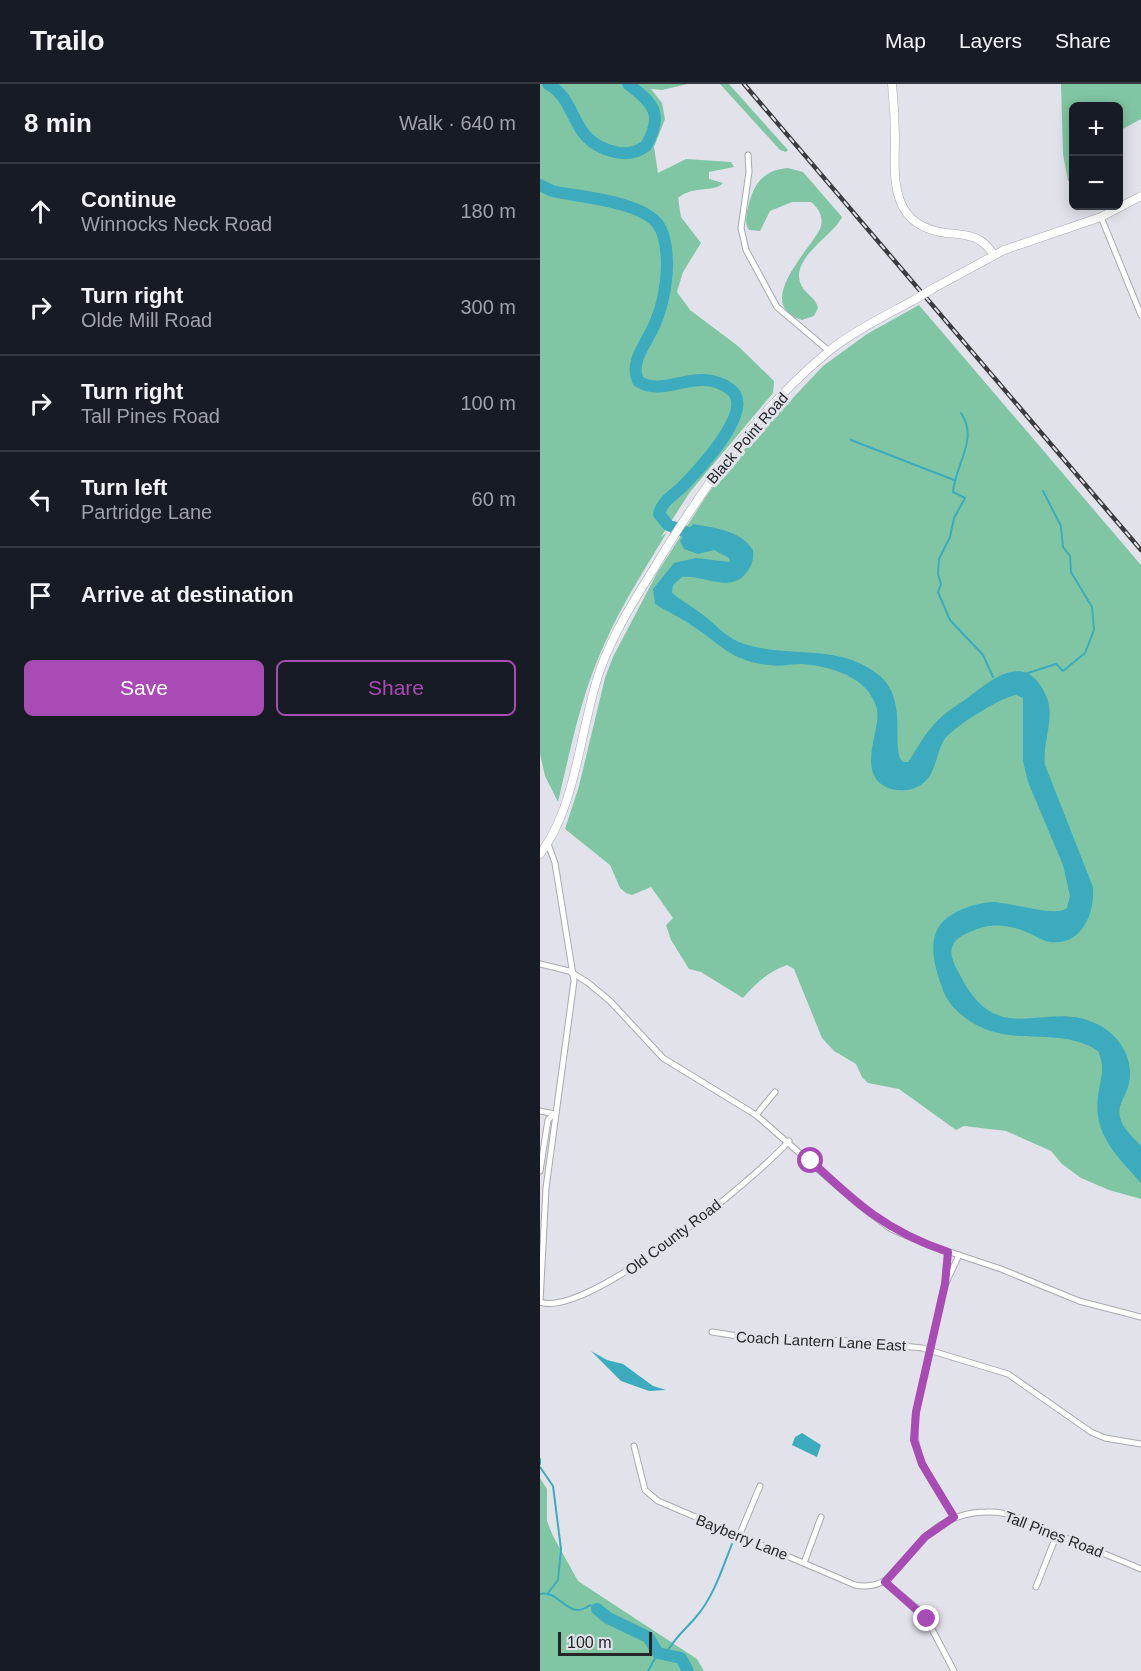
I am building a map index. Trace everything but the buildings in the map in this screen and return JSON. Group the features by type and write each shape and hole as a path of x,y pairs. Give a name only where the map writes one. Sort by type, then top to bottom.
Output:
{"main road":[{"path":"892,84 895,120 894,180 903,206 912,217 931,229 977,237 994,255"},
{"name":"Black Point Road","path":"540,854 548,844 562,811 607,651 621,622 705,486 799,379 829,351 994,255 1028,240 1101,217 1141,196"}],"street":[{"path":"748,155 749,172 741,228 746,250 777,307 829,351"},
{"path":"1101,217 1141,315"},
{"name":"Old County Road","path":"548,844 552,851 574,973 554,1114 556,1121 544,1210 540,1302 557,1302 577,1297 620,1277 749,1179 789,1141"},
{"path":"540,964 574,973 610,1001 650,1046 668,1062 756,1115 880,1221 911,1239 1011,1273 1079,1301 1141,1317"},
{"path":"756,1115 775,1092"},
{"path":"540,1111 554,1114"},
{"name":"Old County Road","path":"540,1171 548,1120 554,1114"},
{"path":"948,1252 945,1284 916,1412 915,1444 925,1470 954,1517"},
{"path":"945,1284 959,1255"},
{"name":"Coach Lantern Lane East","path":"712,1332 757,1339 884,1343 930,1350 1008,1374 1087,1430 1106,1438 1141,1444"},
{"name":"Bayberry Lane","path":"634,1446 646,1493 676,1510 855,1585 872,1586 885,1582"},
{"path":"739,1536 760,1486"},
{"name":"Tall Pines Road","path":"885,1582 925,1537 954,1517 978,1512 1001,1513 1141,1569"},
{"path":"804,1563 821,1517"},
{"path":"1036,1587 1057,1534"},
{"path":"885,1582 924,1614 954,1671"}],"green space":[{"path":"540,84 688,84 662,90 651,89 662,103 665,119 654,147 658,173 686,159 731,162 734,167 709,172 709,179 723,183 719,186 690,192 678,198 681,217 701,243 683,272 677,292 690,310 738,346 774,381 773,393 690,492 661,537 667,532 618,616 589,683 558,802 545,776 540,754"},
{"path":"720,84 729,84 788,150 786,152 780,150"},
{"path":"1061,84 1141,84 1141,119 1123,129 1123,102 1069,102 1069,181 1063,154"},
{"path":"788,168 803,172 842,217 802,264 799,273 800,282 818,308 814,316 802,320 788,313 782,303 783,291 796,264 820,229 822,222 819,211 811,202 792,202 770,211 760,231 749,230 746,221 752,195 759,181 771,172"},
{"path":"919,305 1141,565 1141,1199 1109,1190 1081,1178 1062,1164 1051,1151 1006,1131 964,1126 956,1130 899,1089 868,1083 862,1077 856,1064 834,1051 822,1038 794,969 787,965 763,978 743,998 701,972 689,969 671,940 666,925 673,918 651,887 632,895 626,893 620,888 610,865 565,829 579,786 605,678 613,657 657,573 705,498 724,471 823,366 867,334"},
{"path":"540,1478 547,1489 547,1521 578,1581 697,1659 704,1671 540,1671"}],"water":[{"path":"693,524 726,531 741,538 753,550 752,562 750,568 740,579 725,583 682,577 673,585 672,593 739,642 775,650 847,658 864,665 880,676 889,686 894,698 897,711 899,756 903,762 908,762 928,732 943,715 997,677 1019,671 1029,674 1039,683 1047,698 1050,715 1045,765 1093,887 1089,917 1078,933 1061,942 1048,942 1019,929 1005,926 977,929 962,936 954,943 952,958 974,997 990,1011 1006,1017 1023,1019 1059,1016 1077,1018 1097,1024 1119,1042 1128,1059 1130,1077 1119,1113 1125,1129 1141,1146 1141,1183 1109,1144 1099,1123 1097,1111 1102,1068 1098,1051 1082,1043 1065,1039 1014,1036 980,1027 963,1016 950,1003 943,991 936,967 933,947 938,929 944,921 962,909 992,902 1054,911 1067,908 1070,896 1063,865 1028,782 1023,761 1023,698 1016,695 1000,701 949,734 944,740 931,773 922,784 905,790 888,788 878,781 873,773 871,763 877,710 872,697 861,684 837,671 818,666 801,664 773,666 745,660 728,652 689,624 655,604 653,589 674,563 696,558 730,562 729,558 714,550 698,554 684,549 680,541"},
{"path":"591,1351 607,1360 623,1364 653,1386 666,1390 649,1391 621,1381"},
{"path":"802,1433 821,1445 817,1457 792,1445 795,1437"}],"waterway":[{"path":"548,84 565,101 589,139 600,147 624,153 635,152 646,146 655,118 650,104 628,84"},
{"path":"540,185 552,191 608,201 637,210 657,223 660,228 667,262 664,291 661,307 637,361 638,381 648,386 659,386 705,380 730,389 736,398 737,409 724,437 693,476 666,501 659,514 668,525 699,537"},
{"path":"961,413 968,433 953,492 965,498 954,518 950,537 939,559 938,574 941,584 938,592 950,620 983,655 993,677"},
{"path":"851,440 954,480"},
{"path":"1025,674 1056,664 1063,671 1085,653 1094,630 1092,607 1071,572 1070,556 1063,547 1061,526 1043,491"},
{"path":"540,1459 540,1464"},
{"path":"540,1467 553,1486 561,1549 558,1580 548,1593"},
{"path":"666,1654 708,1600 732,1544"},
{"path":"540,1594 553,1596 576,1610 590,1605 597,1609"},
{"path":"597,1609 608,1618 648,1637 658,1653 681,1658 688,1671"},
{"path":"648,1671 658,1653"}],"railway":[{"path":"744,84 1141,550"}],"route":[{"path":"811,1161 858,1205 885,1225 911,1239 948,1252 945,1262 945,1284 916,1412 914,1440 922,1464 954,1517 925,1537 895,1574 885,1582 920,1610 927,1619"}]}
